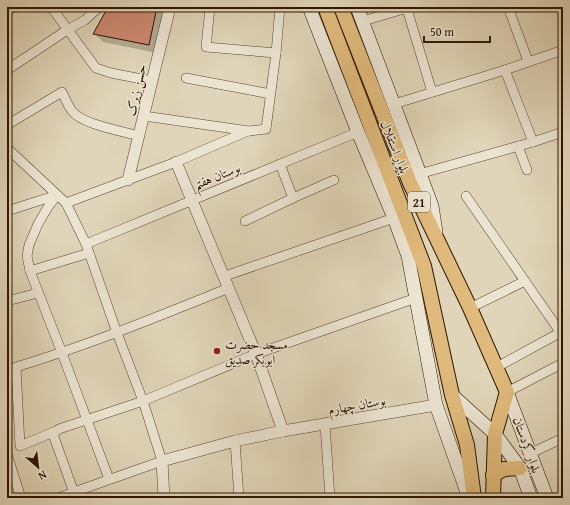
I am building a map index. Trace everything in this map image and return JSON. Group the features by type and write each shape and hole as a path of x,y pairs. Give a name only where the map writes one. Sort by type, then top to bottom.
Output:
{"main road":[{"path":"309,7 408,256 436,405 469,498"},
{"name":"بلوار استقلال","path":"325,7 424,266 452,395"},
{"name":"بلوار استقلال","path":"341,7 410,184 438,240 508,392"},
{"path":"357,7 432,206 438,240"},
{"path":"493,498 495,434 508,392"},
{"name":"بلوار کردستان","path":"508,392 547,498"},
{"name":"بلوار کردستان","path":"452,395 495,434 520,468 531,498"},
{"name":"21","path":"452,395 467,446 474,498"},
{"path":"493,476 504,469 520,468"}],"street":[{"path":"7,12 14,7"},
{"path":"52,7 67,30 96,68 117,75 152,81"},
{"path":"7,70 67,30 86,20 99,7"},
{"name":"حسن زیرک","path":"128,180 170,7"},
{"path":"210,7 206,47 276,53"},
{"path":"144,116 249,131 266,129 276,53 280,7"},
{"path":"508,7 528,61"},
{"path":"363,22 409,8 432,92"},
{"path":"394,104 505,70 528,61 562,53"},
{"path":"505,70 533,142"},
{"path":"186,78 271,94"},
{"path":"7,125 62,92 72,111 79,118 139,136"},
{"path":"66,203 176,162 249,131"},
{"name":"بوستان هفتم","path":"86,244 358,132"},
{"path":"420,174 563,132"},
{"path":"518,146 527,170"},
{"path":"7,148 66,203 86,244 116,333 143,401 162,461 164,498"},
{"path":"176,162 225,276 256,354 283,431"},
{"path":"280,164 293,198"},
{"path":"245,221 334,180"},
{"path":"7,211 57,196"},
{"path":"57,196 48,207 38,224 28,245 27,256 30,271 38,293 109,479"},
{"path":"466,196 562,333 497,366"},
{"path":"225,276 394,218"},
{"path":"30,271 89,253"},
{"path":"470,308 525,281"},
{"path":"20,446 16,367 62,353 116,333 229,288"},
{"path":"7,302 38,293"},
{"path":"21,498 7,454 20,446 56,431 143,401 256,354 416,298"},
{"path":"508,392 563,363"},
{"name":"بوستان چهارم","path":"162,461 235,441 283,431 436,405"},
{"path":"325,424 330,498"},
{"path":"56,431 54,435 55,439 73,490 77,491"},
{"path":"530,454 563,438"},
{"path":"235,441 239,498"},
{"path":"58,498 162,461"}],"building":[{"path":"108,7 157,7 149,45 93,34"}],"place":[{"name":"مسجد حضرت ابوبکر صدیق","path":"217,351"}]}
